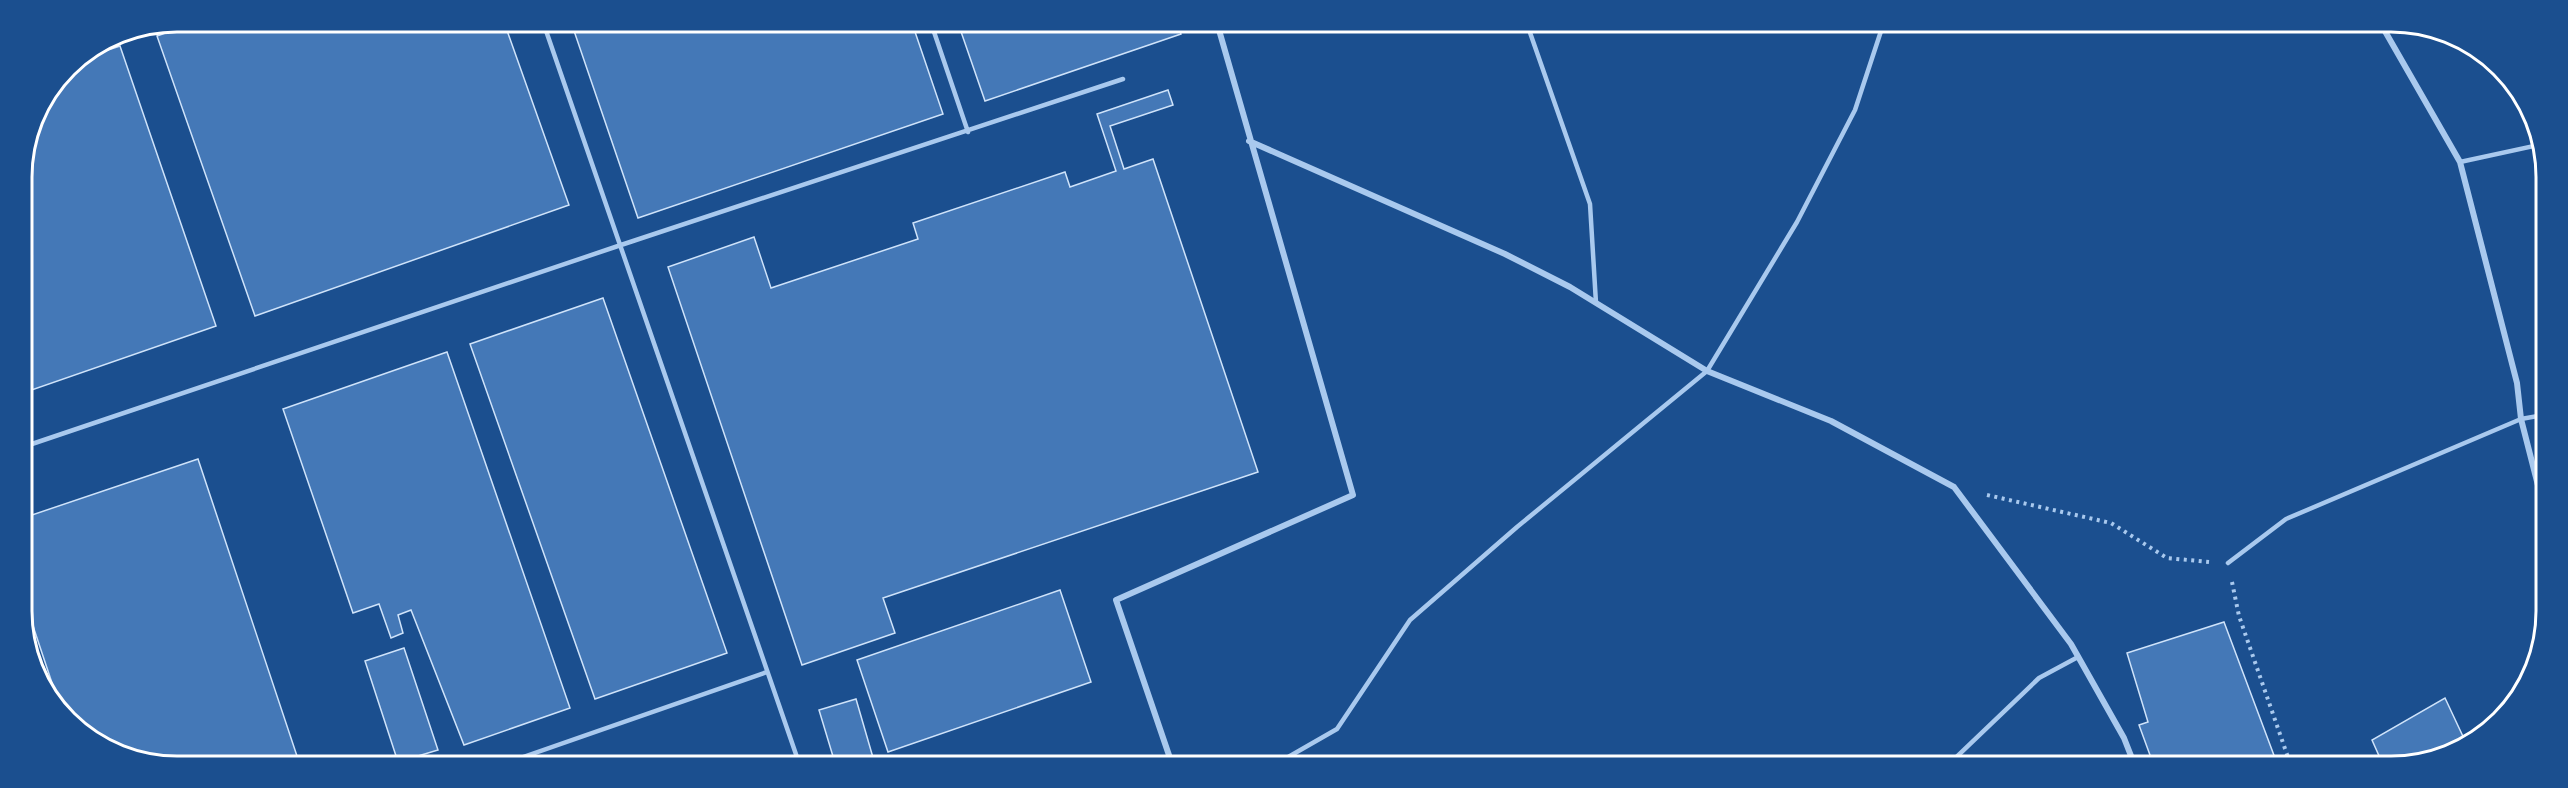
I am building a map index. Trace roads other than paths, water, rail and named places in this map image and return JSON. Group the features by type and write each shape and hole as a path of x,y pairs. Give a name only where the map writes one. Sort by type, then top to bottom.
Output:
{"street":[{"path":"1169,756 1116,600 1353,495 1220,32"},
{"path":"2385,32 2460,162 2517,383 2521,419 2536,478"},
{"path":"1250,141 1505,254 1570,287 1707,371 1831,421 1954,487 2071,644 2124,738 2131,756"}],"lane":[{"path":"546,32 797,756"},
{"path":"934,32 968,132"},
{"path":"1530,32 1590,204 1596,303"},
{"path":"1290,756 1337,729 1410,620 1517,527 1707,371 1797,222 1850,120 1881,32"},
{"path":"32,444 621,245 1123,79"},
{"path":"2460,162 2533,146"},
{"path":"2228,563 2286,519 2521,419 2536,417"},
{"path":"1957,756 2039,678 2078,657"},
{"path":"526,756 767,672"}]}
